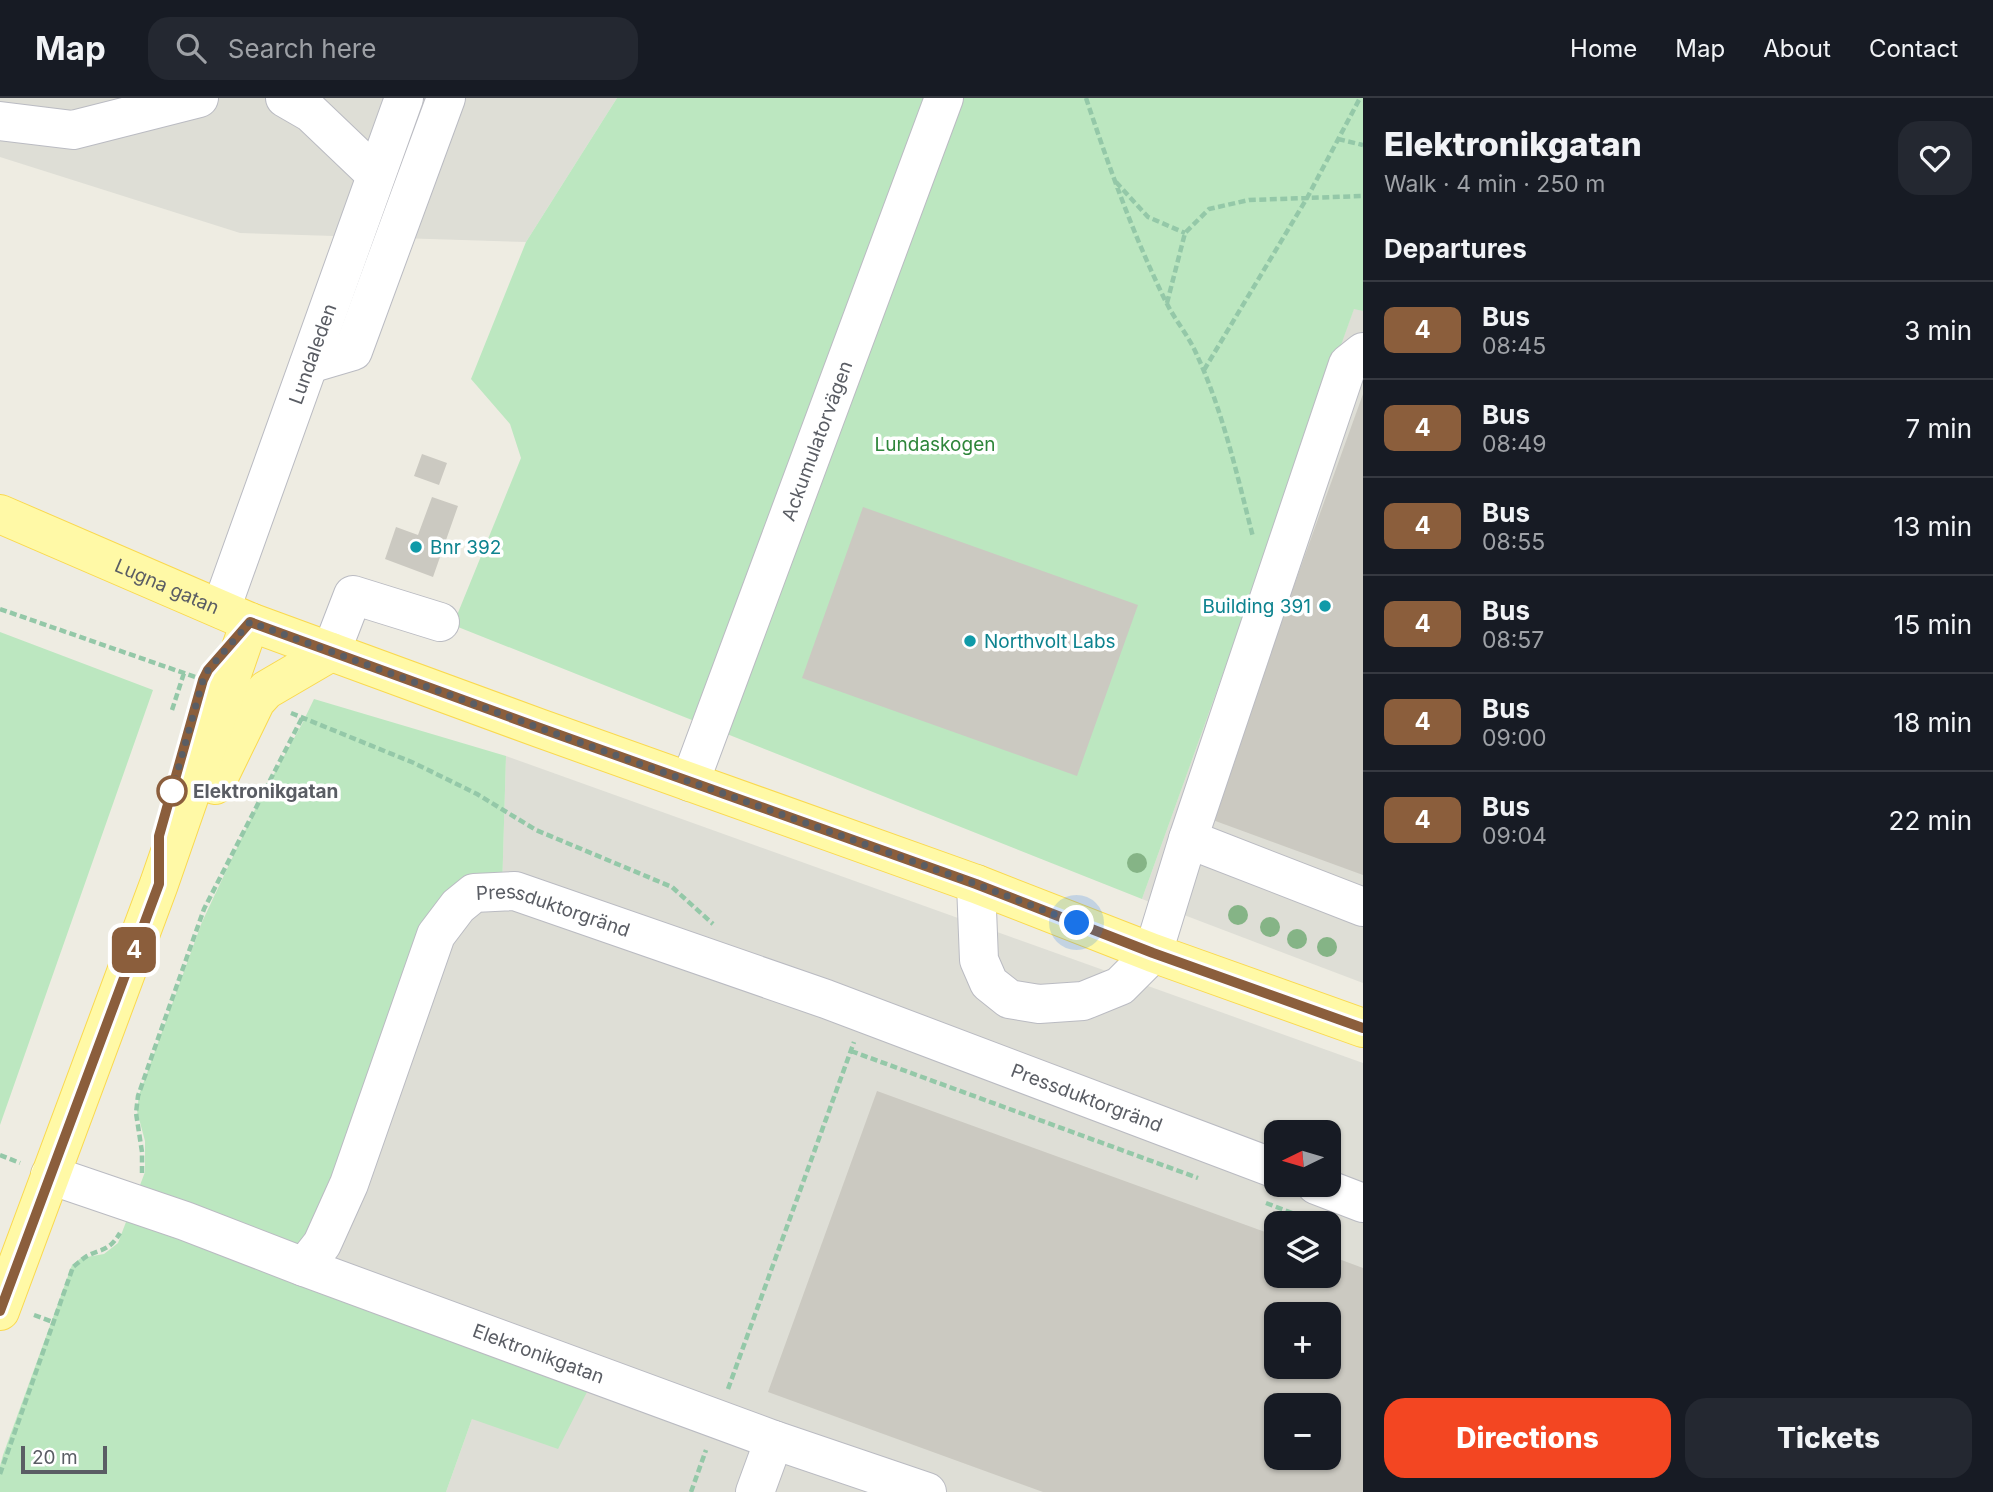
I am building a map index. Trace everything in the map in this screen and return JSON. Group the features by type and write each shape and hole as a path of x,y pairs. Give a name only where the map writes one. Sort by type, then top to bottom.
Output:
{"main road":[{"name":"Lugna gatan","path":"0,514 235,616 976,884 1153,953 1363,1028"},
{"name":"Lundaleden","path":"17,1313 50,1175 159,884 235,616"},
{"name":"Lundaleden","path":"159,884 178,862 256,701 266,690 331,652"}],"street":[{"path":"0,121 73,130 199,98"},
{"path":"285,98 311,113 376,175"},
{"name":"Lundaleden","path":"235,616 309,364 404,98"},
{"path":"309,364 353,351 446,98"},
{"name":"Ackumulatorvägen","path":"690,782 944,98"},
{"path":"976,884 979,960 989,982 1009,999 1039,1004 1083,1001 1119,986 1153,953 1188,839 1348,365 1363,352"},
{"path":"331,652 355,587 440,622"},
{"path":"1188,839 1361,906"},
{"name":"Pressduktorgränd","path":"304,1267 322,1244 349,1184 436,935 458,906 480,891 515,891 788,986 1264,1183"},
{"path":"50,1175 134,1203 304,1267"},
{"path":"1312,1202 1363,1203"},
{"name":"Elektronikgatan","path":"304,1267 774,1440 927,1492"},
{"path":"755,1492 774,1440"}],"path":[{"path":"1086,98 1114,180 1167,304 1196,351 1219,411 1256,546"},
{"path":"1203,371 1307,198 1360,98"},
{"path":"1338,139 1363,145"},
{"path":"1114,180 1148,216 1185,233"},
{"path":"1167,304 1185,233 1209,209 1249,200 1363,196"},
{"path":"0,609 184,673 172,710"},
{"path":"0,1474 73,1267 86,1256 101,1252 112,1245 134,1203 143,1171 136,1113 138,1096 154,1049 204,909 303,716 414,763 477,794 536,830 672,887 722,932"},
{"path":"691,1492 850,1051 1203,1180"},
{"path":"17,1313 53,1322"}],"shaded area":[{"path":"0,98 617,98 526,242 240,233 0,157"},
{"path":"1354,308 1363,311 1363,983 1142,899"},
{"path":"506,756 1363,1063 1363,1492 446,1492 472,1419 312,1269 434,927 502,891"}],"green space":[{"name":"Lundaskogen","path":"617,98 1363,98 1363,311 1354,309 1142,899 453,625 521,458 510,424 471,379 526,242"},
{"path":"0,632 153,690 0,1125"},
{"path":"314,699 506,756 502,891 468,898 312,1269 579,1369 587,1392 558,1449 472,1419 446,1492 0,1492 0,1466 3,1455 72,1265 81,1258 104,1254 118,1243 145,1172 145,1141 137,1111 139,1095 202,922 261,797"}],"building":[{"name":"Building 391","path":"1363,394 1363,875 1210,819"},
{"path":"422,454 447,463 439,485 414,476"},
{"name":"Bnr 392","path":"432,497 458,506 433,577 385,559 396,527 418,535"},
{"name":"Northvolt Labs","path":"863,507 1138,605 1077,776 802,678"},
{"path":"877,1091 1264,1232 1264,1288 1341,1288 1341,1260 1363,1268 1363,1492 1043,1492 768,1392"}],"bus line":[{"name":"4","path":"0,1311 159,884 159,836 203,680 208,670 250,622 976,884 1153,953 1363,1028"}],"place":[{"name":"Bnr 392","path":"416,547"},
{"name":"Building 391","path":"1325,606"},
{"name":"Northvolt Labs","path":"970,641"},
{"name":"Elektronikgatan","path":"172,791"}],"route":[{"path":"172,791 203,680 208,670 250,622 976,884 1077,923"}]}
